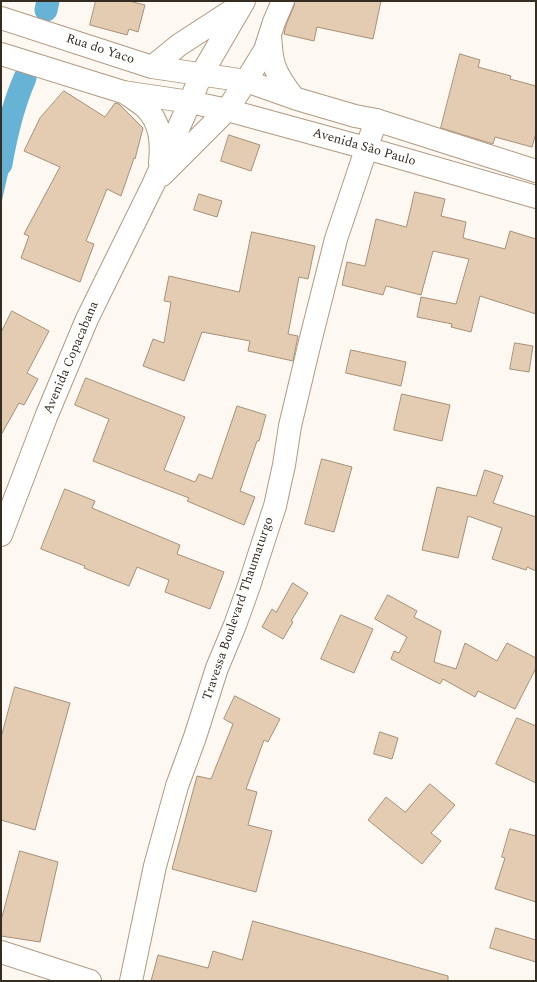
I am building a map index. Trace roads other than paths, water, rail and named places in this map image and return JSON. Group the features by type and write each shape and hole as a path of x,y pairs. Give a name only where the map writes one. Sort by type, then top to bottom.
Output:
{"street":[{"name":"Avenida Copacabana","path":"156,177 227,110 265,50 283,1"},
{"name":"Avenida Copacabana","path":"1,535 46,417 87,319 156,177 201,75 244,2"},
{"path":"152,67 179,45 244,2"},
{"name":"Rua do Yaco","path":"1,18 152,67 201,75"},
{"path":"270,36 274,65 280,79 288,92 294,98"},
{"path":"1,54 123,92 190,102"},
{"path":"201,75 246,82 355,116 376,120 536,171"},
{"path":"123,92 146,108 159,128 160,143 156,177"},
{"name":"Avenida São Paulo","path":"190,102 227,110 366,148 536,197"},
{"name":"Travessa Boulevard Thaumaturgo","path":"131,981 155,866 177,786 195,737 217,668 249,586 275,506 292,419 334,247 376,120"},
{"path":"1,952 90,981"}],"water":[{"path":"10,92 25,98 1,205 1,126"}],"waterway":[{"path":"46,10 48,1"},
{"path":"1,164 10,120 25,78"}]}
